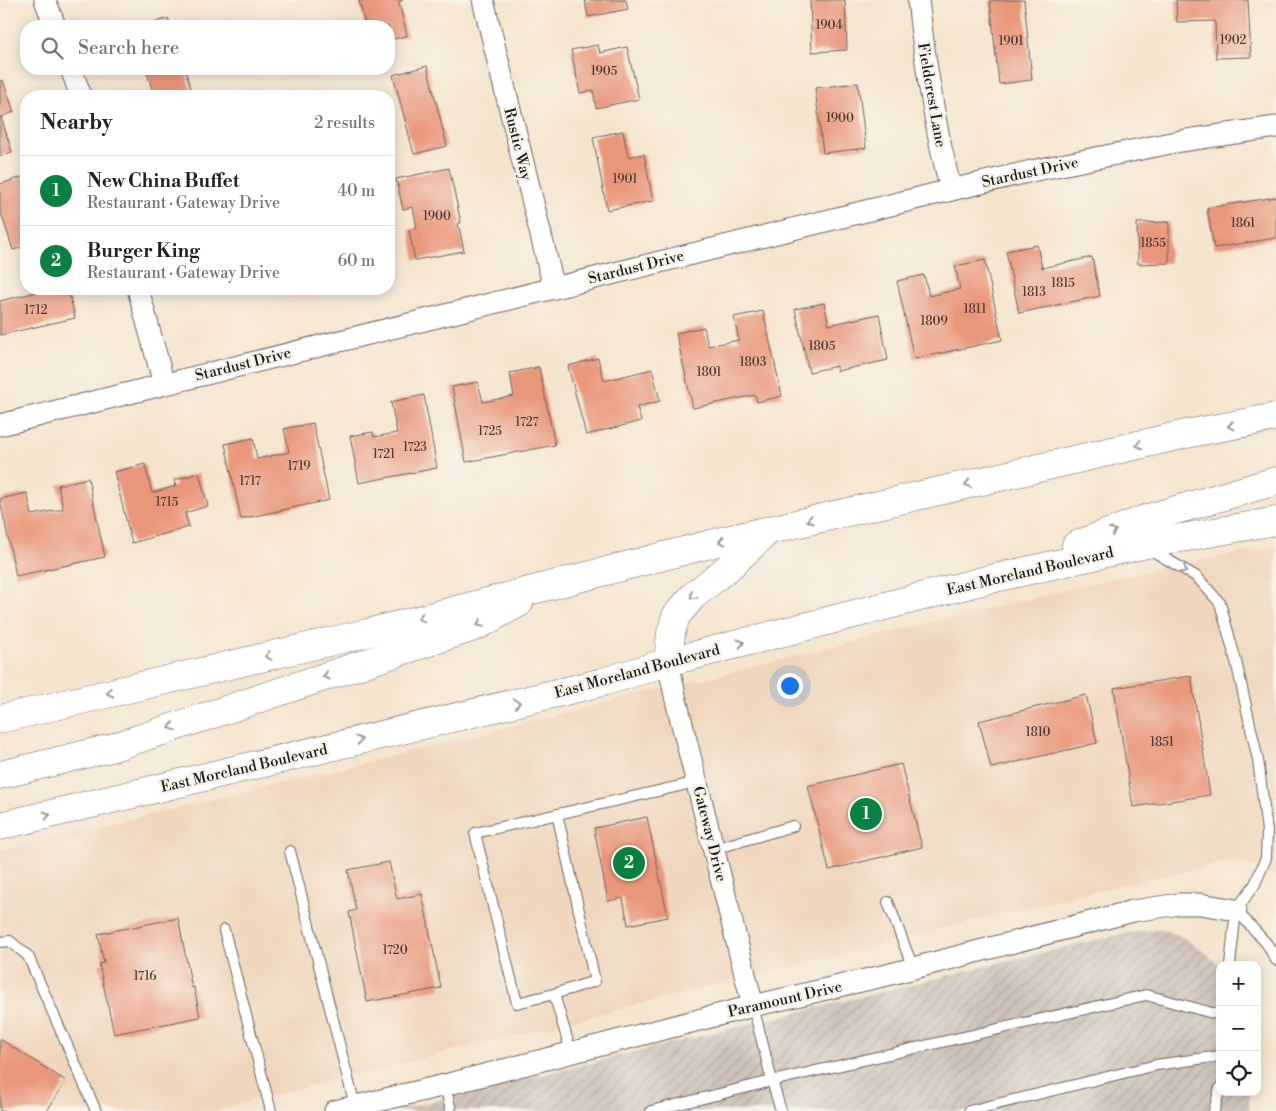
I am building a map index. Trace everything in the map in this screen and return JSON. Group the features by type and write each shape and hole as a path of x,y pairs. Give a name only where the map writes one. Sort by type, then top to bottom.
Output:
{"main road":[{"path":"0,719 357,635 770,530 1186,434 1276,417"},
{"path":"986,580 1145,519 1276,481"},
{"name":"East Moreland Boulevard","path":"0,826 594,684 668,662 986,580 1142,545 1276,521"},
{"path":"668,662 671,632 676,616 693,596 770,530"},
{"path":"0,775 111,748 477,626 553,584"}],"street":[{"path":"45,0 53,20"},
{"name":"Rustic Way","path":"482,0 554,288"},
{"name":"Fieldcrest Lane","path":"918,0 922,42 944,163 951,190"},
{"path":"73,75 79,90"},
{"name":"Stardust Drive","path":"0,425 1036,170 1181,141 1276,127"},
{"path":"140,295 164,384"},
{"name":"Gateway Drive","path":"668,662 696,782 754,1006"},
{"name":"Paramount Drive","path":"345,1109 913,968 1133,911 1179,904 1200,904 1236,910"}],"lane":[{"path":"1142,545 1197,577 1220,603 1236,661 1258,760 1267,831 1266,858 1255,884 1236,910 1230,961"},
{"path":"557,814 594,981 554,994 517,1003 476,833 557,814 696,782"},
{"path":"714,849 793,826"},
{"path":"290,851 345,1109"},
{"path":"888,902 913,968"},
{"path":"1236,910 1266,944 1276,960"},
{"path":"224,930 271,1111"},
{"path":"0,942 10,941 28,956 96,1111"},
{"path":"554,994 571,1052"},
{"path":"652,1111 772,1081 1146,995 1216,1014"},
{"path":"754,1006 781,1111"},
{"path":"969,1111 1156,1065 1216,1057"},
{"path":"445,1085 451,1111"},
{"path":"1214,1111 1218,1096"}],"shaded area":[{"path":"1276,547 1276,878 1264,870 1244,863 1222,863 1077,895 215,1111 0,1111 0,850 204,802 1105,580"},
{"path":"1163,930 1179,935 1201,949 1216,962 1216,1096 1249,1096 1249,1111 394,1111 999,963 1121,934"}],"building":[{"path":"359,0 403,0 399,2 407,36 395,39 395,20 364,20"},
{"path":"585,0 626,0 628,9 588,17"},
{"path":"810,0 845,0 847,50 812,52"},
{"path":"1024,0 1032,80 999,84 990,1"},
{"path":"1176,0 1248,0 1251,57 1216,58 1215,21 1177,22"},
{"path":"598,45 600,53 627,47 639,99 596,108 593,90 580,93 571,50"},
{"path":"427,66 447,146 414,154 393,75"},
{"path":"148,75 187,75 191,90 152,90"},
{"path":"3,80 14,112 1,117 12,152 0,156 0,81"},
{"path":"858,83 866,148 823,153 815,88"},
{"path":"623,131 628,157 644,154 653,201 607,210 593,137"},
{"path":"449,168 461,223 458,223 464,251 415,260 409,230 417,228 413,207 403,209 396,179"},
{"path":"20,178 20,248 13,250 0,210 0,184"},
{"path":"1276,197 1276,238 1214,248 1207,208"},
{"path":"1169,222 1169,263 1138,264 1137,223"},
{"path":"1037,245 1042,268 1092,257 1100,296 1019,313 1006,251"},
{"path":"985,260 1002,340 914,359 897,281 924,275 929,296 960,289 955,266"},
{"path":"25,295 69,295 75,318 0,335 0,301"},
{"path":"824,303 829,325 879,314 888,360 837,371 837,366 809,372 795,309"},
{"path":"763,311 782,396 757,402 755,395 693,408 676,333 704,327 708,346 739,340 734,317"},
{"path":"598,358 604,381 652,369 660,401 637,407 641,421 586,435 568,366"},
{"path":"539,367 555,445 466,462 452,387 478,382 483,402 514,396 510,373"},
{"path":"424,395 437,468 359,483 350,436 373,432 374,437 397,433 391,402"},
{"path":"313,423 329,500 241,519 225,444 253,438 257,459 289,452 284,429"},
{"path":"145,464 152,493 176,486 174,480 199,473 208,506 185,513 189,527 132,543 114,472"},
{"path":"88,478 105,557 16,576 0,499 27,493 32,515 63,509 58,485"},
{"path":"1191,676 1210,795 1133,807 1114,688"},
{"path":"1086,695 1097,743 991,768 979,721"},
{"path":"901,764 922,847 829,870 808,786"},
{"path":"647,817 668,917 628,925 623,898 608,901 594,828"},
{"path":"389,862 397,899 422,894 441,988 367,1002 349,912 356,910 348,870"},
{"path":"178,918 192,988 194,987 200,1017 114,1034 99,964 104,963 98,934"},
{"path":"0,1039 66,1081 47,1111 0,1111"}],"place":[{"name":"New China Buffet","path":"866,814"},
{"name":"Burger King","path":"629,863"}]}
